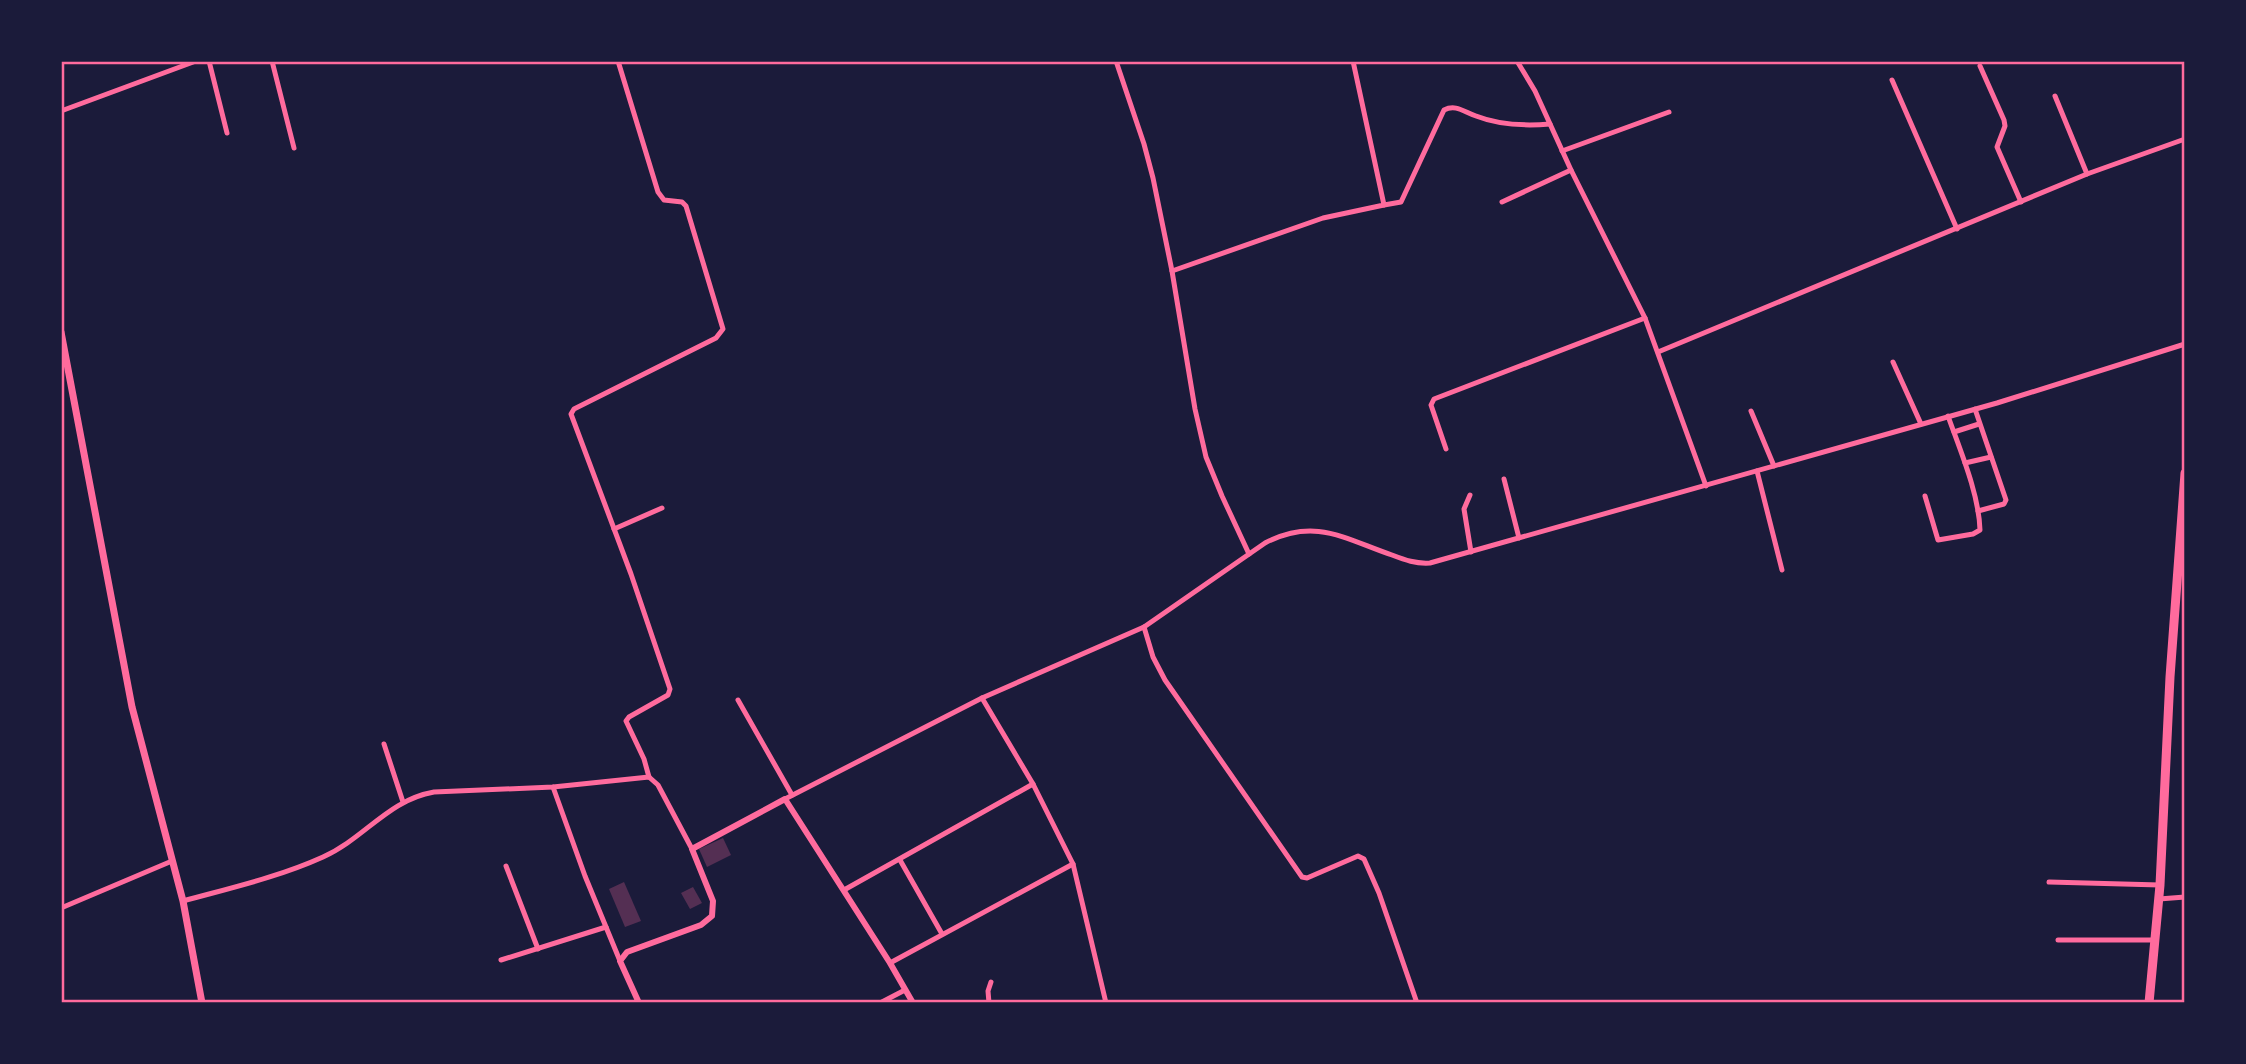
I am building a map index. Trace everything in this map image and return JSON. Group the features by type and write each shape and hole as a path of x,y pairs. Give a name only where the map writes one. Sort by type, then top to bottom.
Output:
{"highway":[{"path":"2149,1003 2160,885 2170,677 2185,473"}],"main road":[{"path":"61,332 132,707 183,901 202,1003"}],"street":[{"path":"61,111 196,61"},
{"path":"209,61 228,133"},
{"path":"272,61 294,148"},
{"path":"618,61 658,192 664,200 682,202 686,206 723,329 716,338 573,411 572,418 670,689 668,695 626,721 644,759 649,778 658,785 692,849 713,901 711,919 627,952 620,961"},
{"path":"1116,61 1144,144 1172,271 1206,457 1249,554"},
{"path":"1353,61 1384,205"},
{"path":"1517,61 1535,91 1644,318 1706,486"},
{"path":"1980,66 2004,120 2005,126 1997,147 2021,202"},
{"path":"1892,80 1957,229"},
{"path":"2055,96 2087,174"},
{"path":"1172,271 1323,218 1401,202 1444,110 1457,107 1477,117 1517,125 1550,124"},
{"path":"1562,150 1669,112"},
{"path":"1658,352 2087,174 2185,139"},
{"path":"1502,202 1571,170"},
{"path":"1446,449 1431,405 1434,399 1644,318"},
{"path":"692,849 982,698 1144,627 1282,534 1303,530 1342,535 1420,563 1471,552 1997,403 2185,344"},
{"path":"1893,362 1921,424"},
{"path":"1975,409 2006,501 1978,511"},
{"path":"1751,411 1773,466"},
{"path":"1925,496 1936,538 1940,541 1978,532 1978,511 1948,416"},
{"path":"1954,432 1979,424"},
{"path":"1965,463 1990,457"},
{"path":"1757,471 1782,570"},
{"path":"1504,479 1519,538"},
{"path":"1470,495 1464,509 1471,552"},
{"path":"614,529 662,508"},
{"path":"1144,627 1153,657 1165,680 1302,877 1307,878 1358,856 1364,859 1379,893 1417,1003"},
{"path":"982,698 1033,784 1073,864 1105,1003"},
{"path":"738,700 792,795"},
{"path":"384,744 402,802"},
{"path":"183,901 276,875 323,858 344,846 402,802 418,795 649,778"},
{"path":"844,890 1033,784"},
{"path":"554,787 606,927 639,1003"},
{"path":"785,799 913,1003"},
{"path":"900,860 942,934"},
{"path":"61,908 172,862"},
{"path":"890,963 1073,864"},
{"path":"506,866 538,949"},
{"path":"2049,882 2160,885"},
{"path":"2159,899 2185,897"},
{"path":"501,960 606,927"},
{"path":"2058,940 2154,940"},
{"path":"989,1003 988,991 991,982"},
{"path":"880,1003 905,990"}],"building":[{"path":"723,838 731,855 707,867 699,849"},
{"path":"624,882 641,921 625,927 609,889"},
{"path":"693,887 702,903 690,909 681,893"}]}
